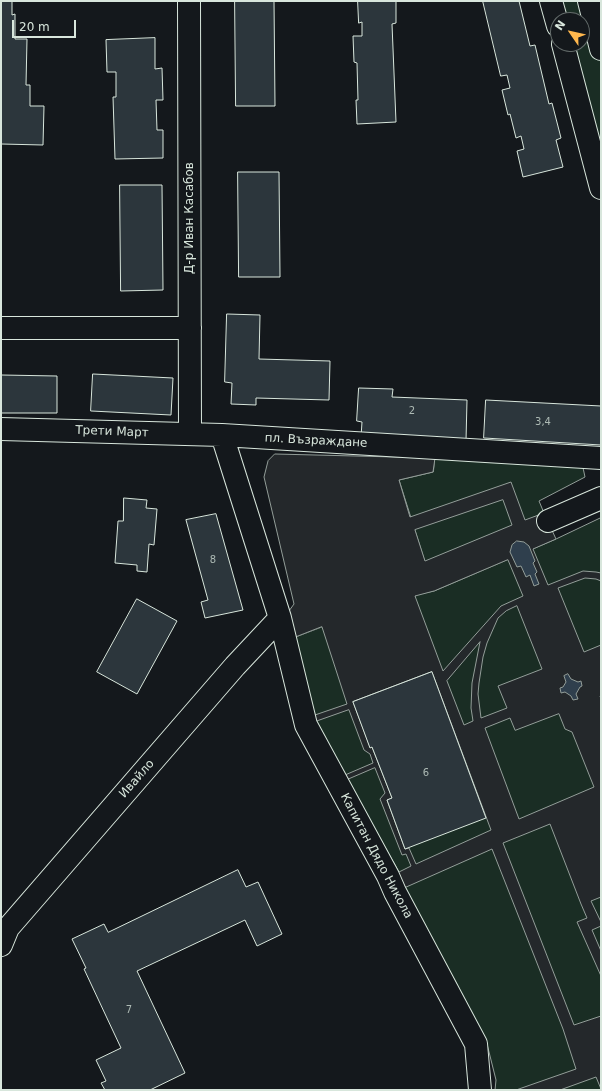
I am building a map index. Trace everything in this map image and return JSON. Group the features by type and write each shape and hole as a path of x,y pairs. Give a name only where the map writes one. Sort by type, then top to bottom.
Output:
{"street":[{"name":"Д-р Иван Касабов","path":"189,1 190,434"},
{"path":"551,1 554,12"},
{"path":"589,1 601,49"},
{"path":"565,52 601,188"},
{"path":"1,328 190,328"},
{"name":"Трети Март","path":"1,428 222,435"},
{"path":"222,435 280,618"},
{"name":"пл. Възраждане","path":"222,435 601,458"},
{"path":"548,522 601,498"},
{"name":"Ивайло","path":"3,930 235,666 280,618"},
{"name":"Капитан Дядо Никола","path":"280,618 306,725 388,876 476,1044 480,1090"}],"green space":[{"path":"551,1 589,1 601,49 601,188 565,52 590,52 590,12 555,12"},
{"path":"435,458 582,463 585,477 539,501 544,513 425,562 399,480 433,472"},
{"path":"601,518 601,1090 495,1090 496,1080 487,1044 306,725 285,641 327,625 353,702 424,675 415,595 434,591 556,539"}],"shaded area":[{"path":"275,454 435,458 433,472 399,480 410,517 511,482 525,520 544,513 556,539 533,549 548,585 583,571 601,573 601,581 585,578 558,588 584,652 601,645 601,897 591,901 601,922 601,926 592,930 601,951 601,976 577,922 587,918 550,824 503,843 574,1025 601,1016 601,1089 596,1077 560,1090 516,1090 576,1069 563,1029 492,849 395,892 306,725 281,622 294,604 264,477 268,461","holes":["503,500 512,525 425,561 415,530","508,560 523,596 501,606 443,671 415,596 434,591","517,606 542,669 498,686 507,708 481,718 478,694 483,657 487,643 498,618 506,611","322,627 347,704 312,716 294,638","480,642 472,683 471,708 473,721 464,725 447,681","432,672 491,830 416,864 409,848 405,849 387,800 392,798 372,747 370,747 353,702","349,710 364,750 370,754 373,763 345,775 315,722","559,714 565,729 572,732 594,787 519,819 485,728 510,718 515,730","375,768 385,793 380,799 402,855 406,854 411,866 399,872 347,780"]}],"water":[{"path":"517,541 524,542 529,546 535,561 533,563 537,572 535,574 539,584 534,586 530,575 526,577 521,566 517,567 510,552 512,545"},
{"path":"568,674 571,679 578,682 581,681 582,686 576,694 578,699 573,700 571,696 565,692 561,693 560,688 563,687 566,682 564,676"}],"building":[{"path":"1,1 12,1 12,15 15,14 15,39 27,39 26,85 30,85 30,106 44,106 43,145 1,144"},
{"path":"235,1 274,1 275,106 236,106"},
{"path":"358,1 396,1 396,23 392,24 396,122 357,124 357,63 354,62 353,36 362,36 362,22 359,23"},
{"path":"483,1 519,1 530,46 535,45 549,104 552,103 561,138 556,140 563,167 523,177 517,151 524,149 521,136 516,138 510,114 508,115 502,90 510,88 507,75 501,76"},
{"path":"155,38 155,69 162,68 163,100 156,100 157,130 163,130 163,158 115,159 113,97 116,97 116,72 107,72 106,40"},
{"path":"238,172 279,172 280,277 239,277"},
{"path":"120,185 162,185 163,290 121,291"},
{"path":"227,314 260,315 259,359 330,361 329,400 256,398 256,405 231,404 232,383 225,382"},
{"path":"93,374 173,378 171,415 91,411"},
{"path":"1,375 57,376 57,413 1,413"},
{"path":"359,388 393,389 392,397 467,400 466,441 361,437 362,422 357,421"},
{"path":"486,400 601,406 601,445 484,438"},
{"path":"124,498 147,500 146,508 157,509 154,545 149,544 147,572 137,571 137,565 115,563 118,521 123,521"},
{"path":"216,514 243,610 205,618 201,602 208,600 186,520"},
{"path":"137,599 177,621 137,694 97,672"},
{"path":"432,672 486,818 405,849 387,800 392,798 372,747 370,748 353,702"},
{"path":"238,870 246,887 258,882 282,934 257,946 245,920 137,971 185,1073 150,1090 105,1090 101,1083 106,1081 96,1060 121,1048 84,969 86,968 72,939 104,924 108,932"}]}
